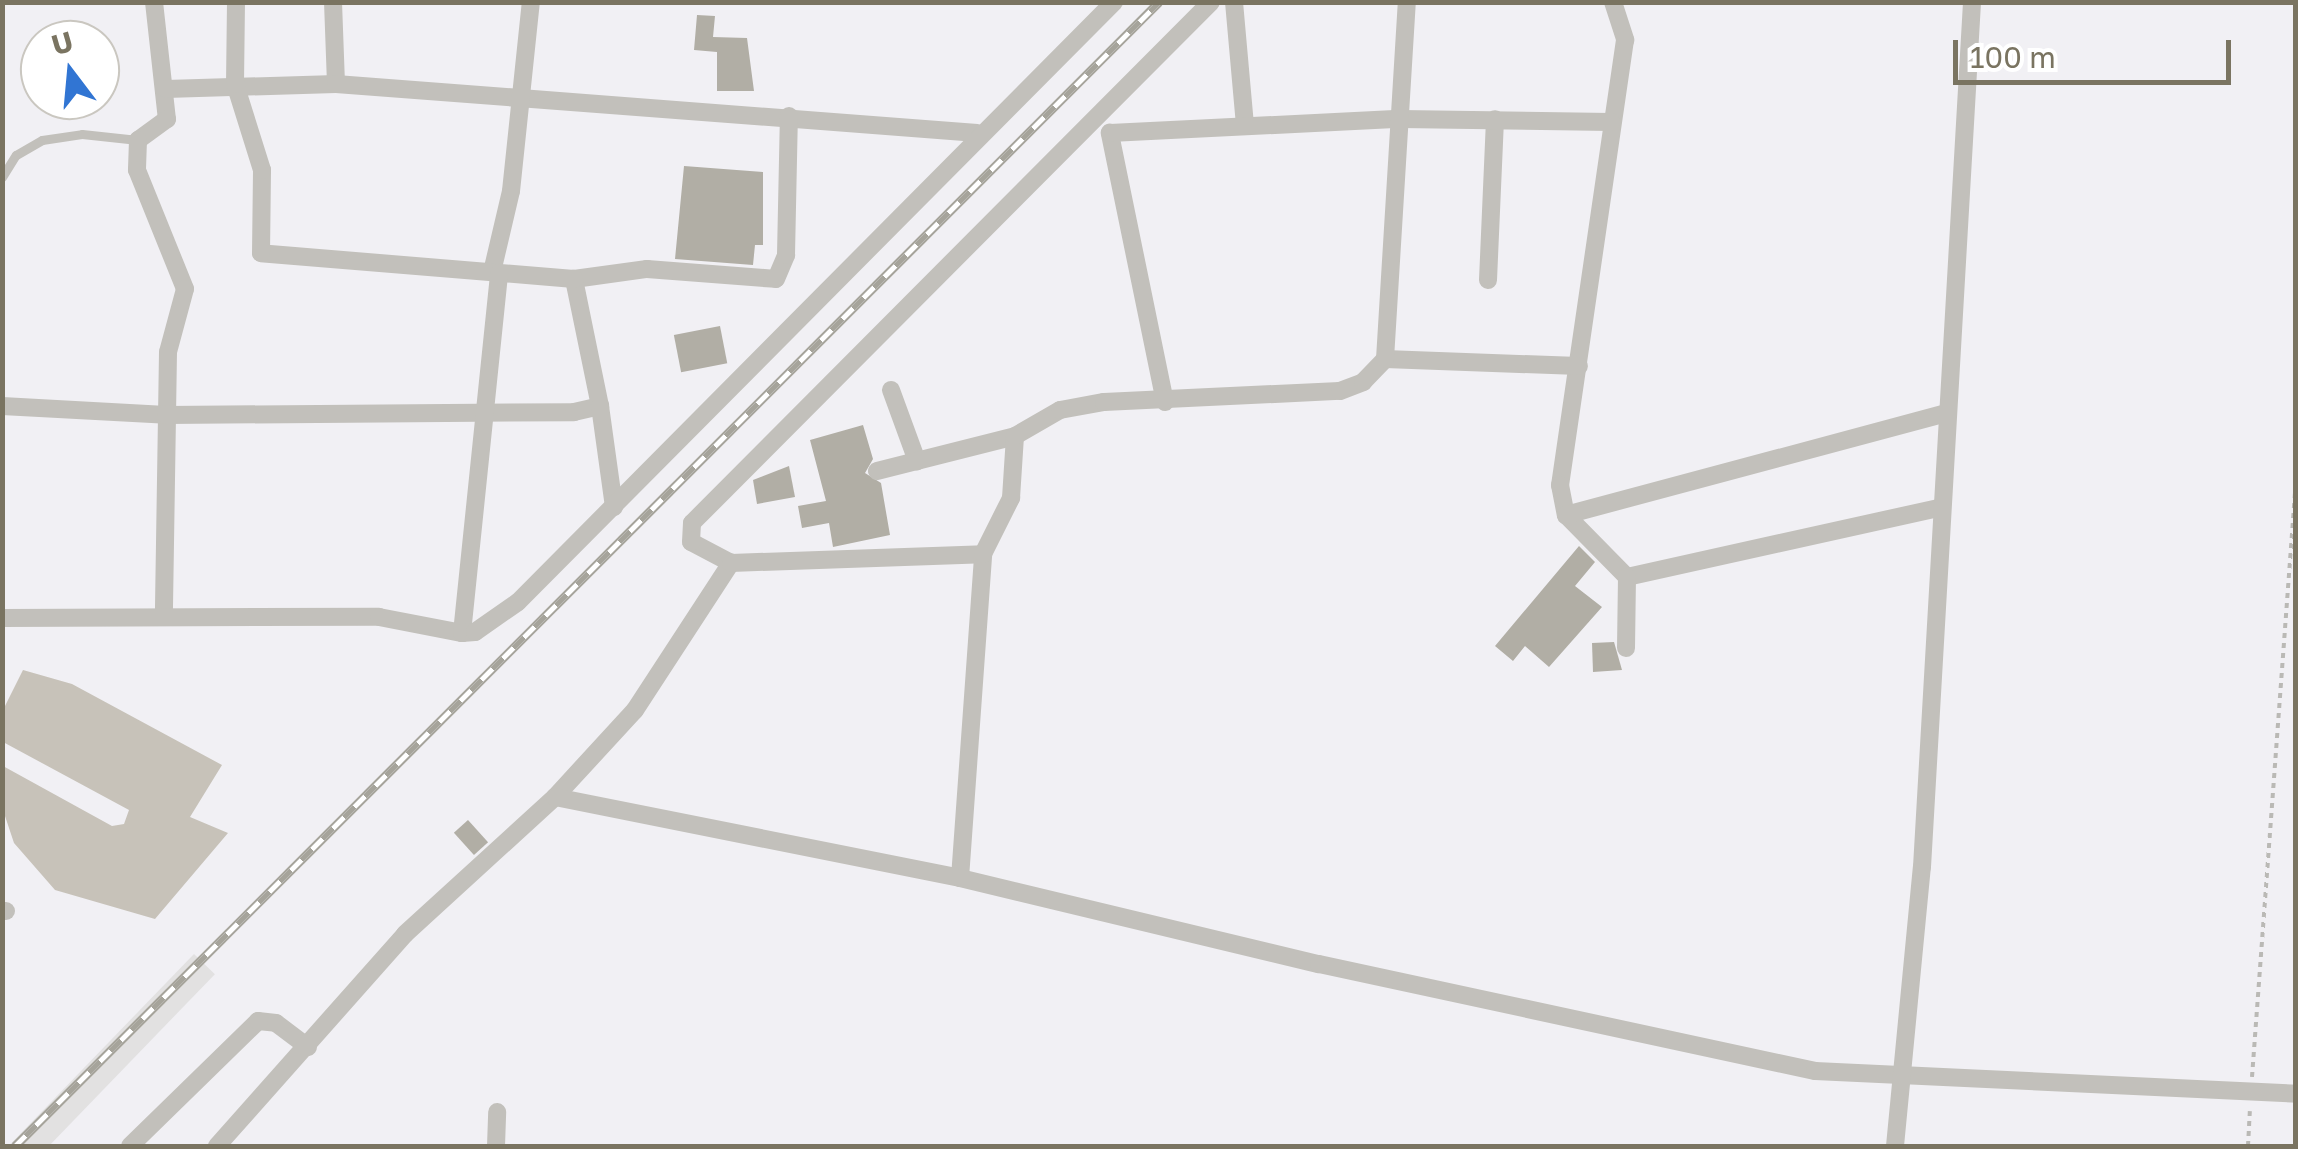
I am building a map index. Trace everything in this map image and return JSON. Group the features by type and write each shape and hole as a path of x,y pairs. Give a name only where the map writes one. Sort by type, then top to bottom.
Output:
{"street":[{"path":"154,2 167,119 138,140 137,170 186,290 168,352 164,616"},
{"path":"236,2 235,84 262,170 262,253 574,279 647,269 776,279 786,255 789,116"},
{"path":"333,2 336,84"},
{"path":"462,633 487,412 496,272 510,190 531,2"},
{"path":"2,618 379,617 475,632 518,602 977,134 1114,2"},
{"path":"983,554 731,564 691,542 692,523 1211,2"},
{"path":"1234,2 1245,126"},
{"path":"877,471 1015,436 1060,410 1340,391 1363,382 1385,359 1407,2"},
{"path":"1613,2 1625,40 1559,494 1566,515 1627,577 1626,648"},
{"path":"1896,1146 1922,867 1938,508 1972,2"},
{"path":"166,88 336,84 789,116 977,134"},
{"path":"1082,134 1400,119 1611,122"},
{"path":"1488,280 1495,120"},
{"path":"1110,133 1166,402"},
{"path":"574,279 600,406 614,507"},
{"path":"1385,359 1580,366"},
{"path":"891,390 918,461"},
{"path":"2,406 166,415 574,412 600,406"},
{"path":"1566,515 1944,414"},
{"path":"960,878 983,554 1011,498 1015,436"},
{"path":"1627,577 1938,508"},
{"path":"217,1146 405,934 555,796 634,710 731,564"},
{"path":"555,796 960,878 1319,964 1796,1067 2296,1094"},
{"path":"130,1146 258,1021 276,1024 308,1047"},
{"path":"496,1146 497,1112"}],"lane":[{"path":"2,177 16,154 42,140 82,134 138,140"}],"path":[{"path":"2248,1146 2296,479"}],"shaded area":[{"path":"23,670 72,684 222,765 190,817 228,833 155,919 55,890 14,843 3,810 3,766 112,826 124,824 129,810 3,742 3,710"},
{"path":"194,954 215,974 49,1146 9,1146"}],"building":[{"path":"697,15 715,16 713,37 747,38 754,91 717,91 717,52 694,50"},
{"path":"684,166 763,172 763,245 755,245 753,265 675,259"},
{"path":"720,326 727,363 681,372 674,335"},
{"path":"863,425 873,459 865,473 881,483 890,535 833,547 829,523 802,528 798,506 826,501 810,440"},
{"path":"789,466 795,497 757,504 753,480"},
{"path":"1579,546 1595,562 1575,586 1602,607 1549,667 1525,646 1513,661 1495,646"},
{"path":"1614,642 1622,670 1593,672 1592,643"},
{"path":"468,820 488,842 474,855 454,833"}],"railway":[{"path":"15,1146 1159,2"}]}
